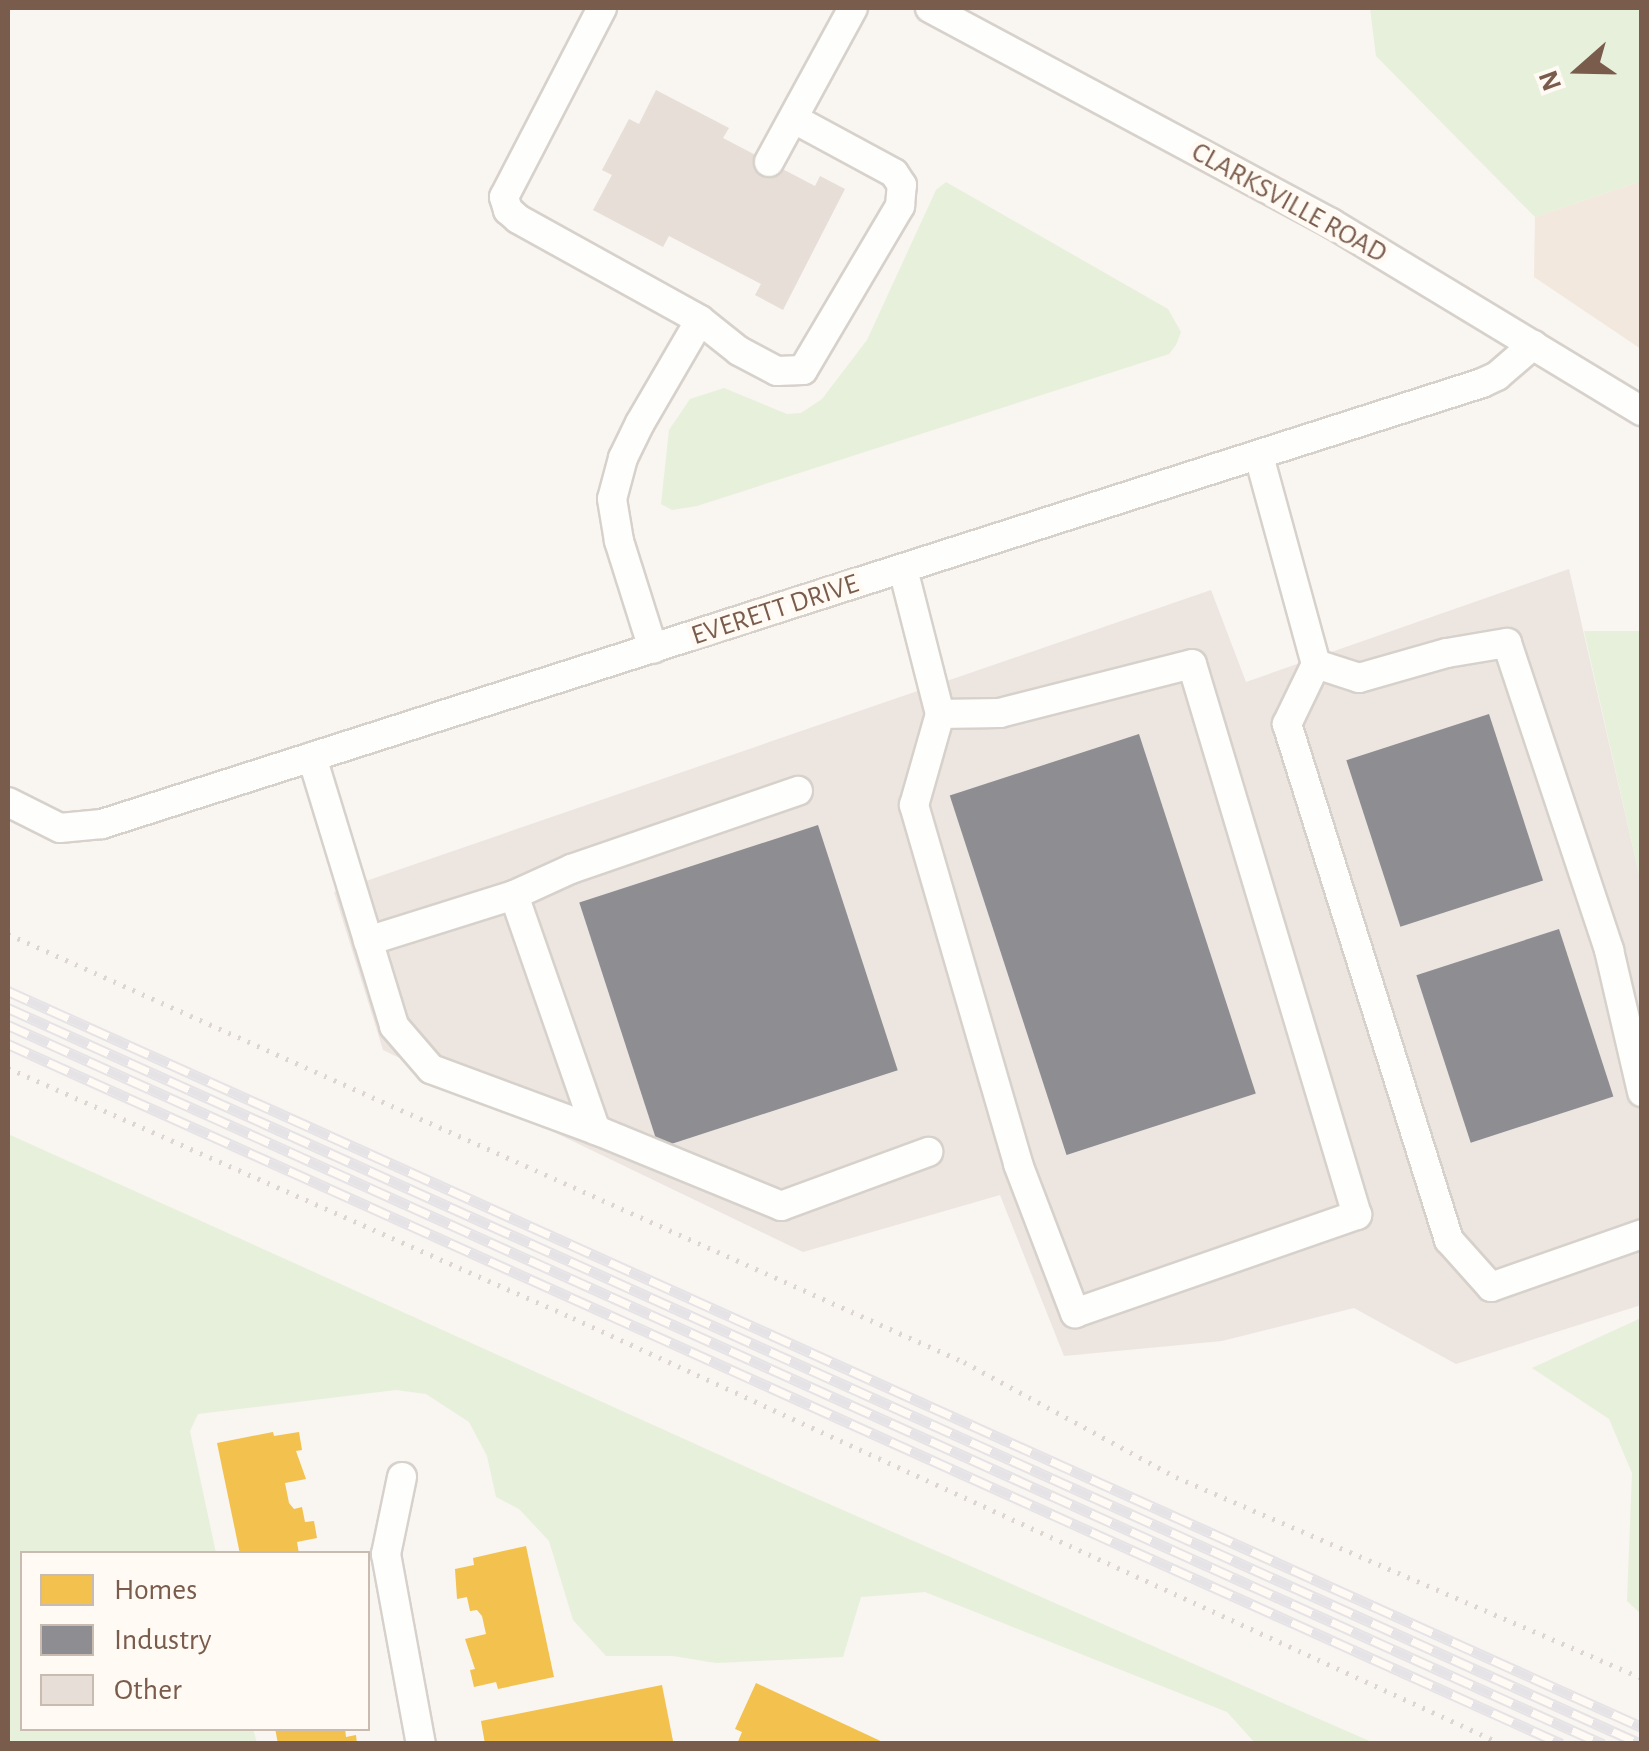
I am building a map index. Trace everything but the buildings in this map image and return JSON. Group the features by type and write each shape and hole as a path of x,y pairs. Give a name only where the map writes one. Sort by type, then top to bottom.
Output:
{"street":[{"path":"602,8 507,184 505,204 518,219 700,320 739,352 777,371 803,370 900,206 902,185 894,173 794,119"},
{"path":"769,162 853,8"},
{"name":"CLARKSVILLE ROAD","path":"930,8 1331,223 1642,411"},
{"path":"653,649 619,542 612,499 623,458 640,423 700,320"},
{"name":"EVERETT DRIVE","path":"8,802 60,828 90,827 1259,456 1497,376 1532,344"},
{"path":"1259,456 1316,664 1286,724 1449,1240 1491,1287 1642,1234"},
{"path":"903,569 940,714 914,805 1018,1164 1075,1312 1356,1216 1192,664 1000,713 940,714"},
{"path":"1316,664 1359,678 1447,653 1507,643 1608,950 1642,1092"},
{"path":"312,757 394,1026 431,1068 781,1206 928,1152"},
{"path":"368,941 514,894 642,843 798,791"},
{"path":"514,894 596,1130"},
{"path":"402,1477 386,1550 421,1744"}],"path":[{"path":"8,934 964,1362 1176,1477 1642,1678"},
{"path":"8,1068 573,1318 1502,1744"}],"shaded area":[{"path":"1642,181 1641,349 1534,277 1535,217"},
{"path":"1569,569 1641,883 1641,1305 1456,1364 1354,1308 1222,1341 1064,1356 1000,1195 803,1252 383,1050 334,892 1211,590 1246,682"}],"green space":[{"path":"1370,8 1641,8 1641,181 1535,217 1376,56"},
{"path":"946,182 1168,309 1181,332 1176,345 1169,354 697,506 672,510 661,504 669,430 690,399 724,388 787,414 801,413 822,399 867,340 936,190"},
{"path":"1584,631 1641,631 1641,883"},
{"path":"8,1134 804,1493 1374,1743 1255,1743 1227,1712 925,1592 861,1597 843,1657 716,1663 673,1656 606,1656 573,1620 549,1541 519,1509 496,1497 487,1456 469,1422 426,1394 396,1390 198,1414 190,1431 216,1551 20,1551 20,1731 254,1731 257,1743 8,1743"},
{"path":"1641,1318 1641,1614 1627,1601 1632,1473 1609,1419 1532,1368"}],"railway":[{"path":"8,991 1642,1727"},
{"path":"8,1008 1641,1744"},
{"path":"8,1025 1603,1744"},
{"path":"8,1044 1562,1744"}]}
